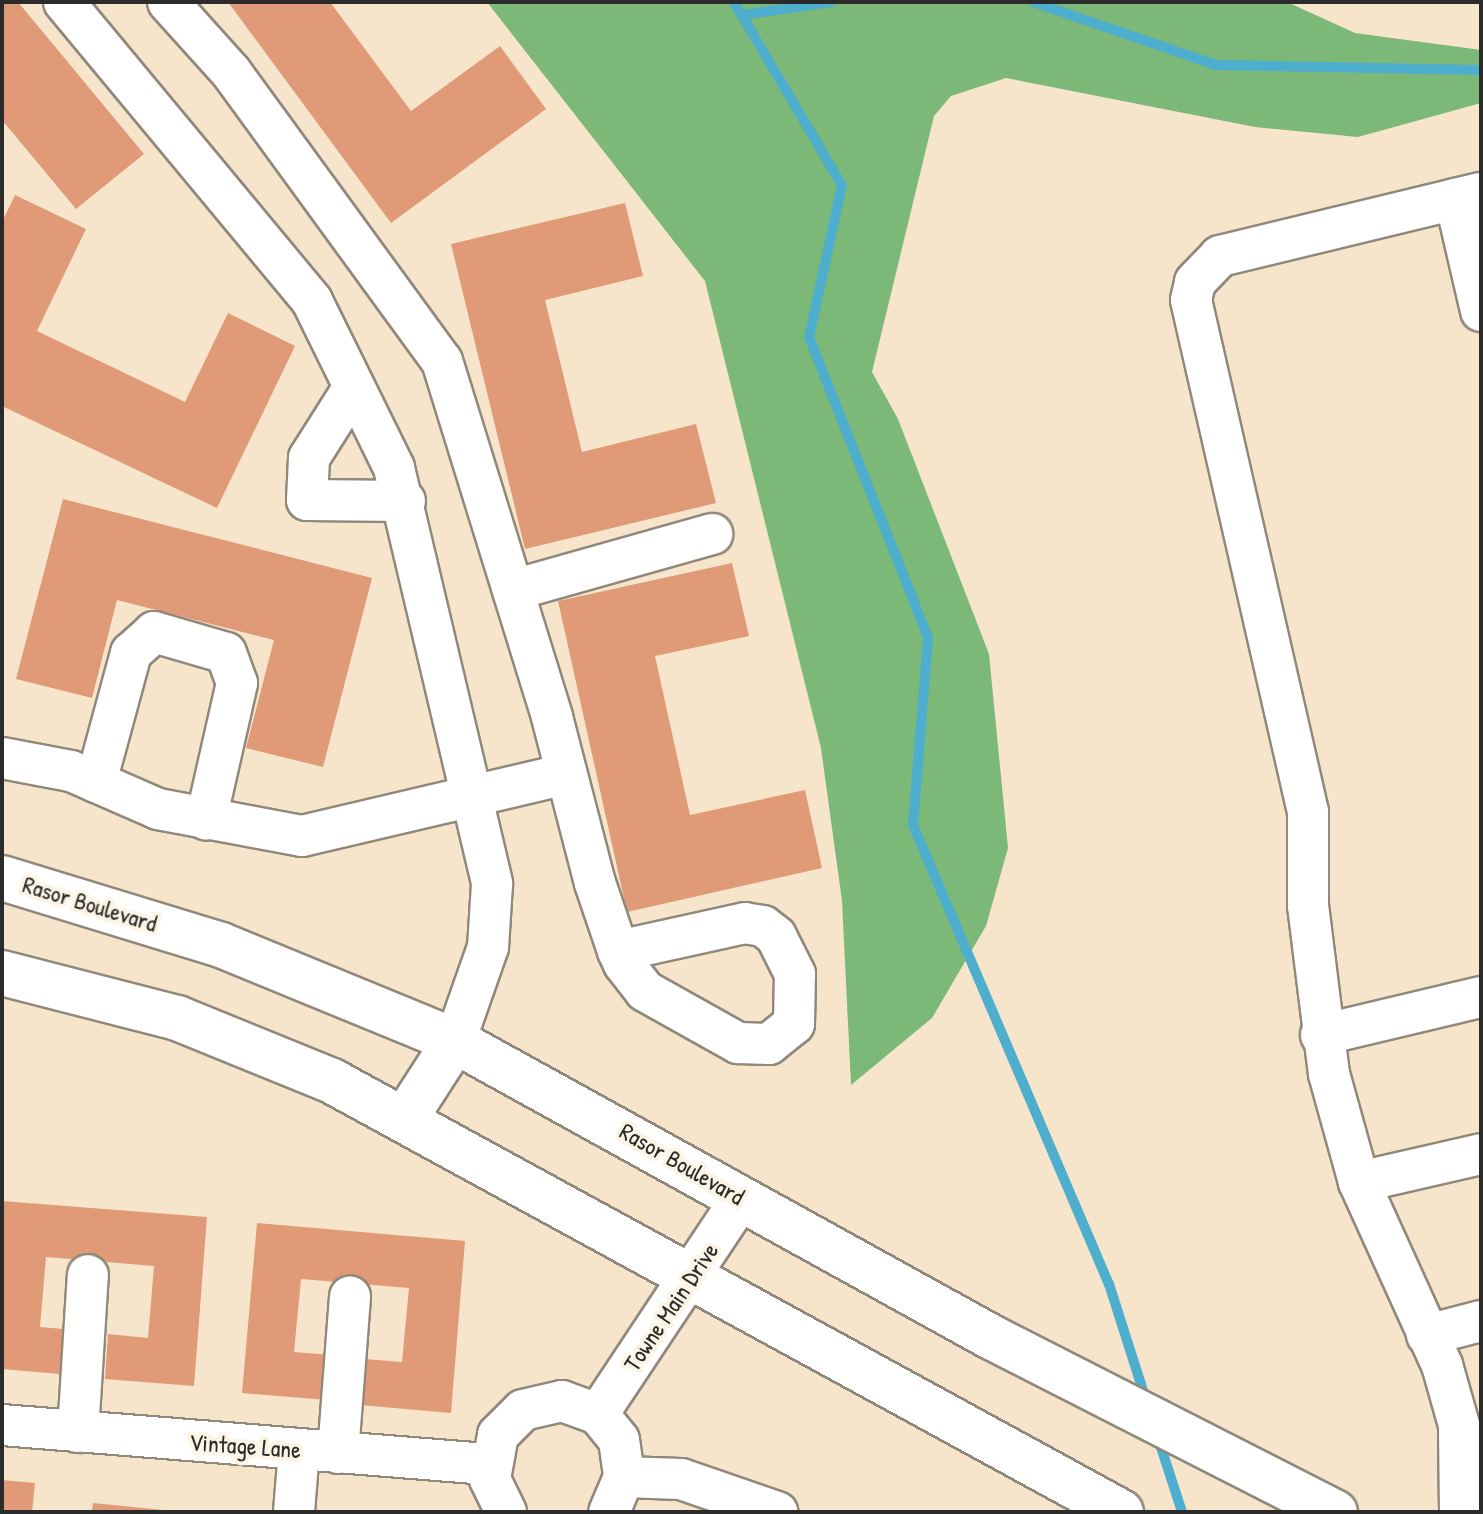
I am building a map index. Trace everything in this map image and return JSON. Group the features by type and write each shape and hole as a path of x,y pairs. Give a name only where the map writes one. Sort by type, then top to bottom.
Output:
{"main road":[{"name":"Rasor Boulevard","path":"2,878 221,945 455,1041 1114,1401 1335,1512"},
{"path":"2,973 177,1018 406,1117 1110,1506"},
{"path":"406,1117 455,1041"}],"street":[{"path":"64,2 312,301 405,501 492,884 488,947 455,1041"},
{"path":"168,2 231,72 442,361 513,590 563,775 618,951"},
{"path":"1454,1501 1459,1425 1427,1335 1359,1182 1321,1035 1308,906 1308,812 1191,300 1195,282 1220,256 1468,196 1481,311"},
{"path":"354,387 309,458 307,500 405,501"},
{"path":"513,590 712,534"},
{"path":"96,782 131,653 154,632 226,653 237,683 206,820"},
{"path":"2,758 96,782 206,820 302,836 563,775"},
{"path":"1321,1035 1481,997"},
{"path":"1359,1182 1481,1154"},
{"name":"Towne Main Drive","path":"598,1414 695,1276 741,1199"},
{"path":"78,1432 88,1275"},
{"path":"338,1453 350,1296"},
{"path":"1427,1335 1481,1321"},
{"path":"506,1512 489,1464 498,1435 523,1410 562,1401 598,1414 619,1440 616,1494 681,1479 777,1512"},
{"name":"Vintage Lane","path":"2,1425 489,1464"},
{"path":"294,1512 299,1450"}],"green space":[{"path":"487,2 1287,2 1355,33 1481,50 1481,103 1358,137 1255,127 1006,78 951,96 934,116 872,372 898,419 989,654 1008,848 986,926 932,1018 851,1085 842,901 821,748 705,281"}],"building":[{"path":"2,2 18,2 144,154 76,209 2,120"},
{"path":"228,2 330,2 411,111 500,46 546,109 391,223"},
{"path":"15,195 86,229 37,331 185,402 228,313 295,346 217,508 2,406 2,222"},
{"path":"625,203 643,276 545,300 582,452 696,424 716,503 525,549 451,244"},
{"path":"63,499 372,578 323,767 246,748 274,640 117,600 92,698 16,679"},
{"path":"732,563 749,636 655,656 690,815 805,790 822,868 627,912 558,601"},
{"path":"2,1201 207,1217 194,1386 105,1379 108,1334 148,1338 154,1266 46,1257 40,1327 75,1330 71,1375 2,1369"},
{"path":"257,1223 465,1241 451,1413 360,1405 364,1359 402,1362 409,1288 301,1279 294,1352 331,1355 327,1400 242,1393"},
{"path":"2,1480 35,1483 32,1512 2,1512"},
{"path":"93,1503 163,1510 163,1512 92,1512"}],"waterway":[{"path":"734,2 842,185 809,337 928,638 913,825 1109,1284 1146,1400"},
{"path":"742,15 831,2"},
{"path":"1033,2 1216,65 1481,70"},
{"path":"1158,1438 1182,1512"}]}
